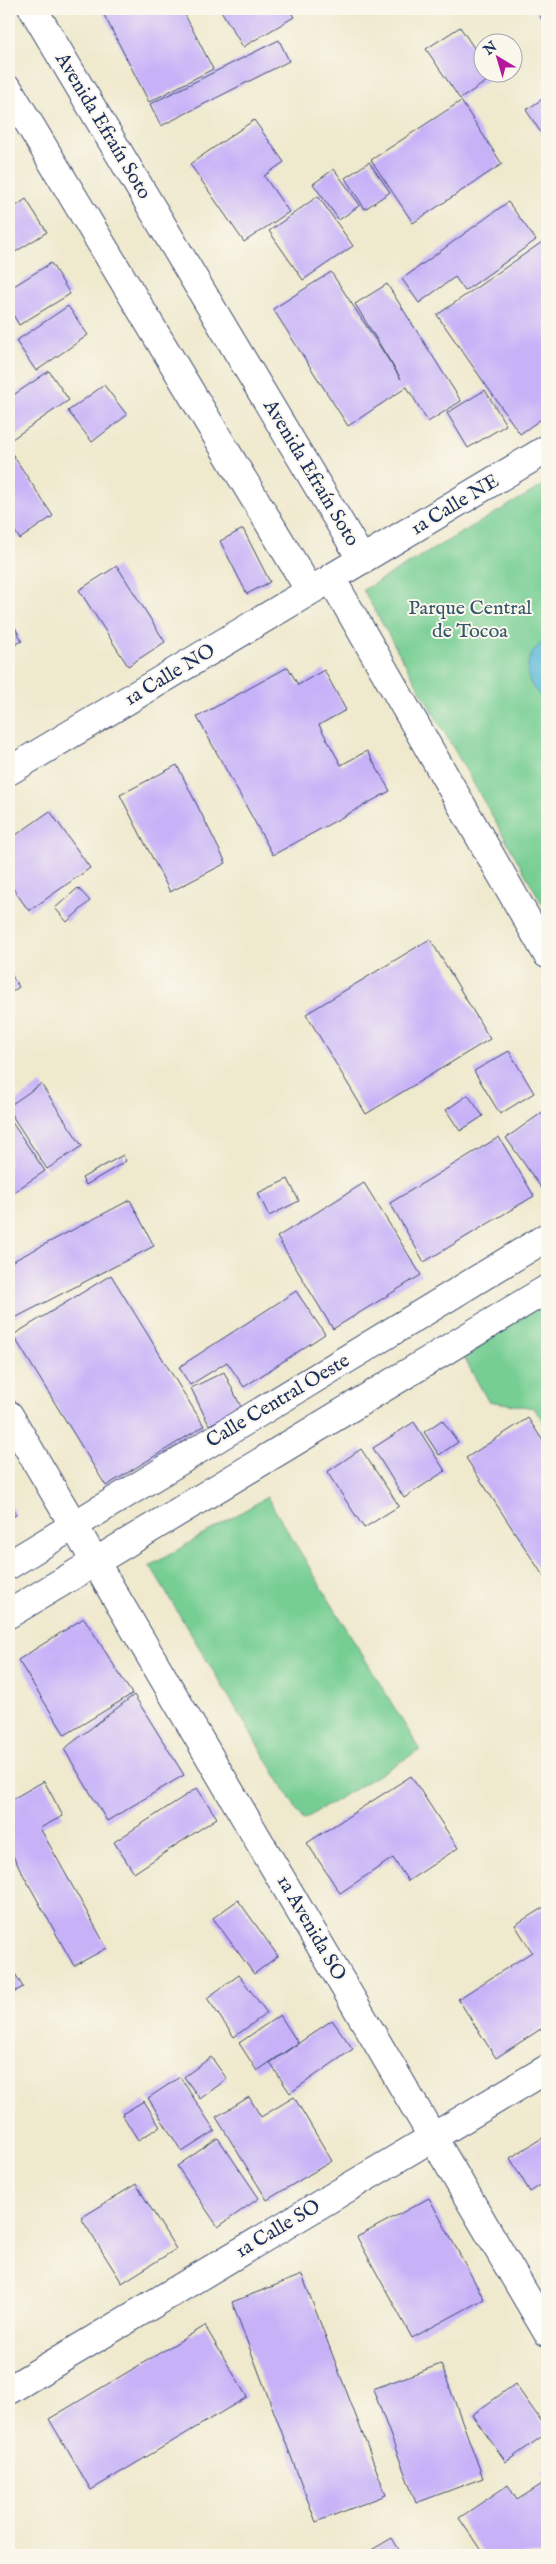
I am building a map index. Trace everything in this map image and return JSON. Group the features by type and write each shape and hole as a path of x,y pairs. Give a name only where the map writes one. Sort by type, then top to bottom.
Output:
{"street":[{"name":"Avenida Efraín Soto","path":"33,9 362,560 320,585"},
{"path":"9,90 320,585 547,954"},
{"name":"1a Calle NE","path":"362,560 547,449"},
{"name":"1a Calle NO","path":"9,771 320,585"},
{"name":"Calle Central Oeste","path":"9,1565 547,1238"},
{"path":"9,1614 547,1289"},
{"name":"1a Avenida SO","path":"9,1416 75,1525 547,2332"},
{"name":"1a Calle SO","path":"9,2390 547,2069"}],"green space":[{"name":"Parque Central de Tocoa","path":"547,483 547,912 363,590"},
{"path":"547,1302 547,1428 534,1408 488,1401 462,1354"},
{"path":"267,1497 420,1750 303,1820 150,1566"}],"water":[{"path":"547,639 547,701 533,687 529,679 528,670 532,654"}],"building":[{"path":"101,9 182,9 213,69 149,102"},
{"path":"220,9 289,9 294,17 243,47"},
{"path":"536,9 547,9 547,29"},
{"path":"460,27 474,48 474,82 486,82 460,99 426,49"},
{"path":"279,40 289,61 161,126 150,104"},
{"path":"547,96 547,142 526,110"},
{"path":"461,101 502,164 413,223 371,160"},
{"path":"254,120 284,162 264,176 289,212 244,242 190,164"},
{"path":"369,162 390,192 365,209 345,178"},
{"path":"334,169 360,205 339,220 313,184"},
{"path":"9,185 16,197 9,201"},
{"path":"318,196 353,246 303,280 269,231"},
{"path":"26,199 47,232 9,256 9,211"},
{"path":"508,202 536,240 465,291 455,277 419,303 402,279"},
{"path":"545,240 547,243 547,415 520,434 437,315"},
{"path":"51,263 70,294 19,325 9,308 9,289"},
{"path":"331,272 401,379 355,304 387,284 461,401 428,422 407,387 348,426 273,309"},
{"path":"68,306 88,335 36,371 16,341"},
{"path":"49,371 69,400 9,441 9,398"},
{"path":"104,385 127,415 92,442 68,411"},
{"path":"485,390 506,425 468,448 447,413"},
{"path":"9,449 53,516 20,539 9,523"},
{"path":"243,529 270,582 247,594 220,541"},
{"path":"117,566 165,642 128,666 79,590"},
{"path":"9,616 22,641 9,648"},
{"path":"288,667 298,685 324,670 346,710 319,725 341,765 367,751 390,791 273,855 197,717"},
{"path":"177,765 226,863 170,892 120,795"},
{"path":"50,811 90,868 29,911 9,883 9,840"},
{"path":"78,888 90,901 67,922 55,908"},
{"path":"430,939 490,1039 366,1114 306,1014"},
{"path":"9,971 19,987 9,994"},
{"path":"509,1051 534,1093 500,1114 474,1071"},
{"path":"41,1084 82,1146 47,1169 9,1111 9,1106"},
{"path":"468,1095 483,1116 460,1131 446,1110"},
{"path":"547,1109 547,1196 506,1138"},
{"path":"9,1118 45,1171 9,1195"},
{"path":"499,1137 534,1196 424,1262 390,1203"},
{"path":"123,1155 126,1161 86,1185 82,1178"},
{"path":"288,1179 299,1201 269,1216 258,1193"},
{"path":"364,1183 421,1275 333,1329 277,1237"},
{"path":"130,1200 154,1246 9,1321 9,1263"},
{"path":"111,1275 204,1426 106,1486 13,1335"},
{"path":"296,1291 325,1334 244,1387 227,1362 190,1385 179,1367"},
{"path":"224,1372 242,1409 209,1425 191,1388"},
{"path":"528,1418 547,1447 546,1580 466,1458"},
{"path":"442,1420 458,1442 439,1455 424,1432"},
{"path":"414,1422 445,1471 404,1498 373,1448"},
{"path":"361,1449 399,1506 364,1528 327,1472"},
{"path":"9,1502 16,1515 9,1519"},
{"path":"84,1618 132,1694 65,1735 18,1660"},
{"path":"134,1695 184,1775 107,1821 64,1749"},
{"path":"411,1776 458,1848 408,1881 393,1858 340,1893 307,1843"},
{"path":"44,1781 63,1816 40,1828 107,1948 74,1966 9,1849 9,1801"},
{"path":"197,1788 217,1818 134,1873 114,1842"},
{"path":"238,1900 278,1956 254,1974 213,1918"},
{"path":"547,1905 547,2025 496,2058 458,1999 532,1952 515,1925"},
{"path":"9,1964 23,1987 9,1995"},
{"path":"239,1975 267,2013 234,2037 207,1998"},
{"path":"280,2015 298,2043 257,2071 239,2043"},
{"path":"332,2020 353,2049 290,2093 270,2063"},
{"path":"211,2057 227,2079 200,2099 184,2077"},
{"path":"180,2077 215,2131 182,2152 148,2098"},
{"path":"249,2097 261,2117 294,2097 332,2161 267,2200 216,2117"},
{"path":"144,2101 160,2127 138,2140 122,2114"},
{"path":"547,2135 547,2181 530,2192 510,2158"},
{"path":"218,2138 259,2198 218,2227 177,2166"},
{"path":"136,2184 176,2249 122,2283 81,2218"},
{"path":"429,2198 484,2299 412,2338 357,2237"},
{"path":"302,2275 386,2495 316,2522 232,2302"},
{"path":"205,2326 247,2397 91,2490 49,2419"},
{"path":"441,2364 483,2478 416,2503 373,2389"},
{"path":"515,2384 547,2429 547,2433 506,2462 472,2415"},
{"path":"547,2468 547,2481 541,2472"},
{"path":"547,2481 547,2555 484,2555 459,2518 508,2485 517,2500"},
{"path":"392,2538 402,2555 363,2555"}]}
